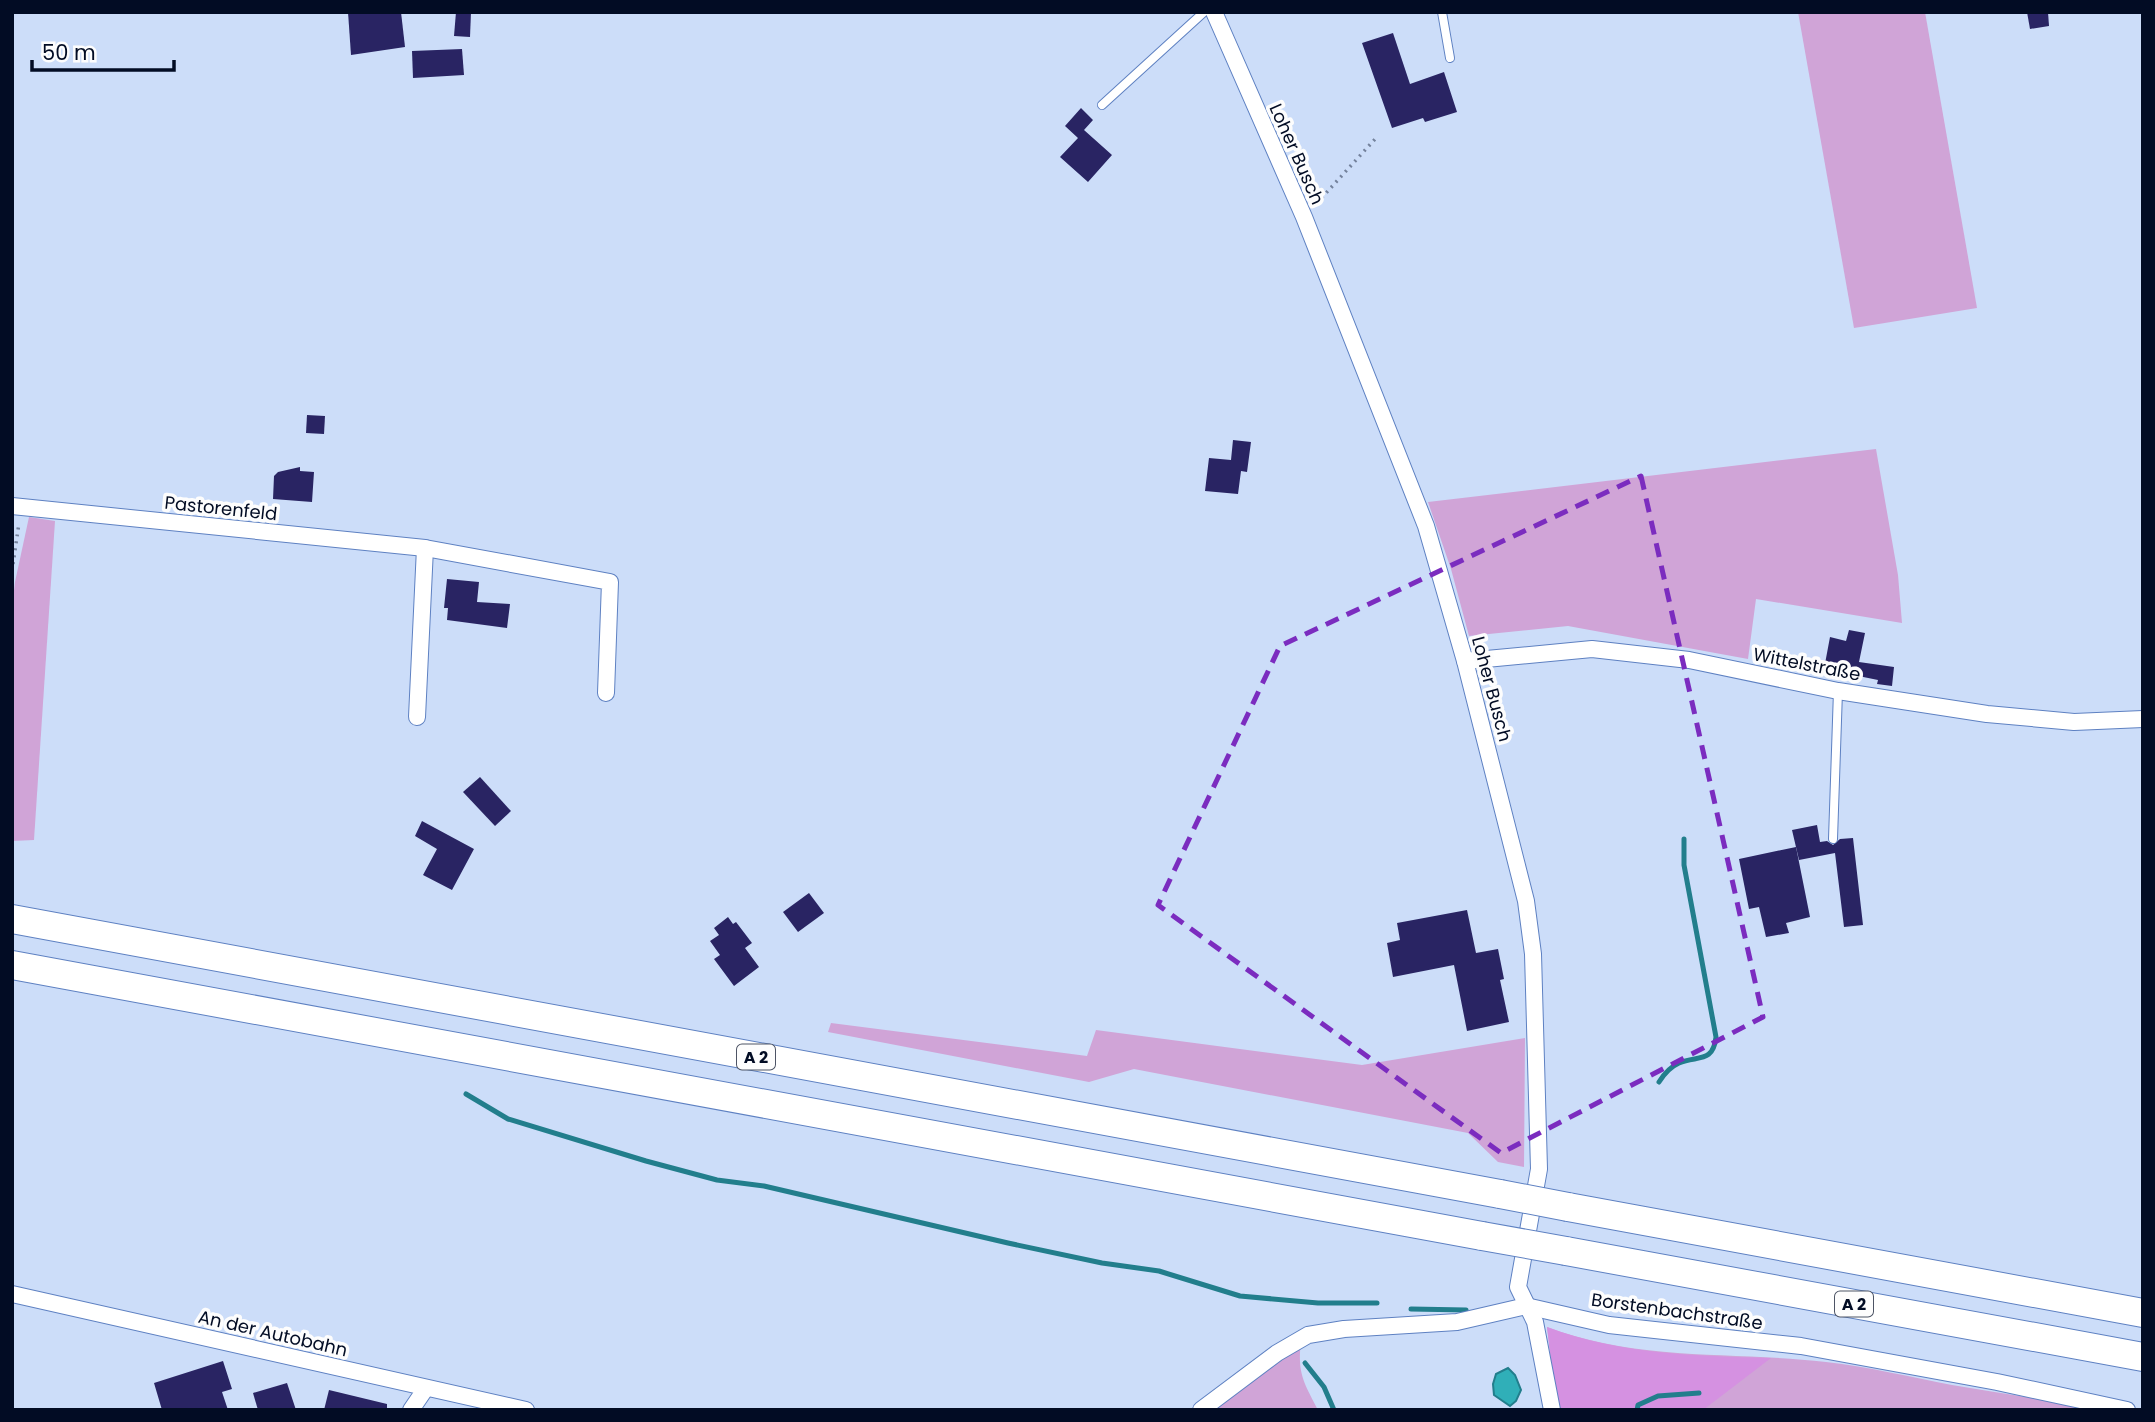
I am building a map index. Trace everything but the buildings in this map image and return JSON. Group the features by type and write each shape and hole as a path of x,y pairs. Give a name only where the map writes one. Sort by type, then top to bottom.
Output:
{"highway":[{"name":"A 2","path":"12,919 2143,1313"},
{"name":"A 2","path":"12,965 2143,1357"}],"street":[{"name":"Loher Busch","path":"1214,12 1304,217 1426,526 1465,661 1527,901 1533,954 1539,1169 1518,1287 1535,1322 1552,1410"},
{"name":"Pastorenfeld","path":"17,506 425,548 610,582 607,693"},
{"path":"417,717 425,548"},
{"name":"Wittelstraße","path":"1465,661 1592,649 1689,660 1838,691 1987,715 2074,722 2143,719"},
{"name":"An der Autobahn","path":"12,1294 526,1410"},
{"name":"Borstenbachstraße","path":"1201,1410 1277,1353 1308,1335 1344,1329 1457,1322 1525,1306 1609,1325 1801,1346 1997,1382 2126,1410"},
{"path":"411,1410 426,1388"}],"lane":[{"path":"1102,105 1204,12"},
{"path":"1442,12 1450,58"},
{"path":"1833,839 1838,691"}],"path":[{"path":"1304,217 1376,138"},
{"path":"12,570 17,506"}],"highlighted area":[{"path":"1641,476 1763,1017 1501,1153 1158,905 1280,646"}],"shaded area":[{"path":"1798,12 1925,12 1977,308 1854,328"},
{"path":"1876,449 1898,575 1902,623 1756,599 1748,659 1568,626 1469,636 1451,569 1428,502"},
{"path":"29,517 55,521 34,840 12,841 12,608"},
{"path":"831,1023 1087,1056 1096,1030 1362,1065 1525,1038 1524,1167 1498,1162 1468,1133 1134,1069 1089,1082 828,1032"},
{"path":"1547,1327 1616,1346 1686,1354 1826,1362 2111,1410 1557,1410"},
{"path":"1547,1327 1629,1348 1771,1358 1703,1410 1560,1410 1555,1394"},
{"path":"1301,1342 1300,1362 1303,1378 1318,1410 1201,1410"},
{"path":"1508,1368 1515,1375 1521,1390 1516,1401 1510,1406 1494,1395 1493,1384 1496,1374"}],"waterway":[{"path":"1659,1082 1676,1065 1708,1055 1716,1037 1684,865 1684,839"},
{"path":"466,1094 508,1119 717,1180 764,1186 1102,1263 1159,1271 1240,1296 1318,1303 1377,1303"},
{"path":"1411,1309 1466,1310"},
{"path":"1305,1363 1324,1387 1334,1410"},
{"path":"1637,1410 1638,1405 1658,1396 1699,1393"}]}
